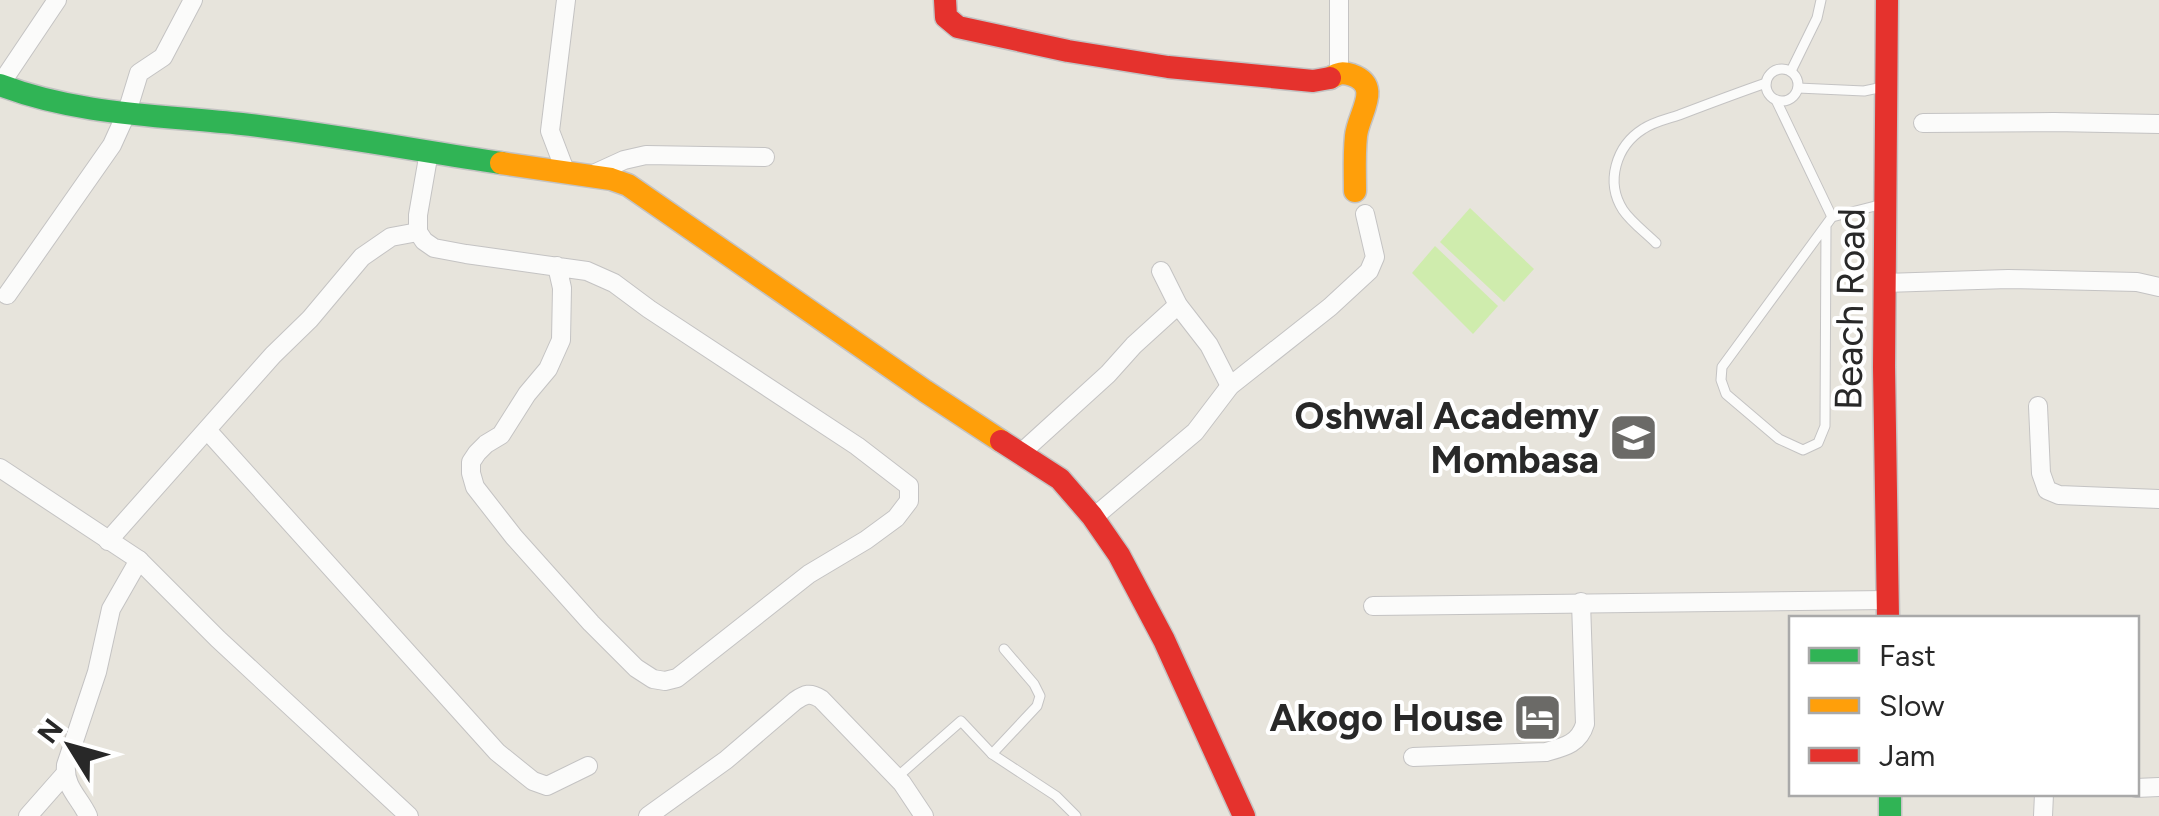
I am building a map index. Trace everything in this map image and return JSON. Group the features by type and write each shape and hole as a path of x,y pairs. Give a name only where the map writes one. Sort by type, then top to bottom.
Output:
{"street":[{"path":"57,0 0,85 46,101 333,136 611,179 628,185 924,392 1060,479 1094,517 1120,555 1164,639 1244,816"},
{"path":"7,295 112,145 139,73 163,57 193,0"},
{"path":"566,0 550,131 577,175"},
{"path":"944,0 946,17 958,27 1068,51 1168,67 1294,80 1326,80 1339,73 1353,74 1362,79 1368,92 1356,132 1356,191"},
{"path":"1339,0 1339,73"},
{"name":"Beach Road","path":"1887,0 1884,465 1888,609"},
{"path":"1923,123 2159,124"},
{"path":"429,152 418,232 434,248 558,266 587,271 614,283 909,486 909,501 896,518 810,574 677,678 653,680 636,668 514,537 475,487 471,473 477,453 501,435 548,369 562,340 558,266"},
{"path":"577,175 646,156 765,157"},
{"path":"1094,517 1194,432 1230,386 1369,271 1375,258 1365,214"},
{"path":"108,541 273,355 310,319 362,256 392,238 418,232"},
{"path":"1161,271 1178,305 1209,345 1230,386"},
{"path":"1885,283 2008,279 2146,283 2159,287"},
{"path":"1020,452 1178,305"},
{"path":"2038,406 2041,472 2047,490 2078,497 2159,499"},
{"path":"206,430 497,752 547,786 588,766"},
{"path":"0,468 139,560 218,639 410,816"},
{"path":"88,816 69,788 66,765 97,672 112,610 139,560"},
{"path":"1373,606 1581,602 1888,609"},
{"path":"1413,756 1546,752 1574,742 1585,724 1581,602"},
{"path":"648,816 726,760 794,701 810,694 821,699 896,778 924,816"},
{"path":"28,816 65,774"}],"lane":[{"path":"1791,72 1818,18 1821,0"},
{"path":"1776,100 1792,97 1798,88 1791,72 1776,70 1766,83 1768,93 1776,100 1829,221 1826,426 1818,443 1803,450 1779,438 1726,394 1720,380 1722,368 1829,221 1887,202"},
{"path":"1656,243 1623,210 1614,182 1620,153 1644,127 1766,83"},
{"path":"1798,88 1864,91 1886,86"},
{"path":"992,754 1036,706 1040,696 1004,649"},
{"path":"896,778 961,721 992,754 1056,796 1076,816"}],"green space":[{"path":"1470,208 1534,269 1504,302 1440,242"},
{"path":"1435,246 1498,306 1473,334 1412,273"}],"traffic: fast":[{"path":"0,85 89,108 275,128 501,163"},
{"path":"1890,796 1890,816"}],"traffic: slow":[{"path":"1330,78 1349,74 1366,86 1356,136 1355,191"},
{"path":"501,163 611,179 628,185 1001,441"}],"traffic: jam":[{"path":"945,0 946,17 958,27 1068,51 1168,67 1313,81 1330,78"},
{"path":"1887,0 1884,367 1888,616"},
{"path":"1001,441 1060,479 1119,555 1164,640 1244,816"}],"place":[{"name":"Oshwal Academy Mombasa","path":"1634,438"},
{"name":"Akogo House","path":"1538,718"}]}
